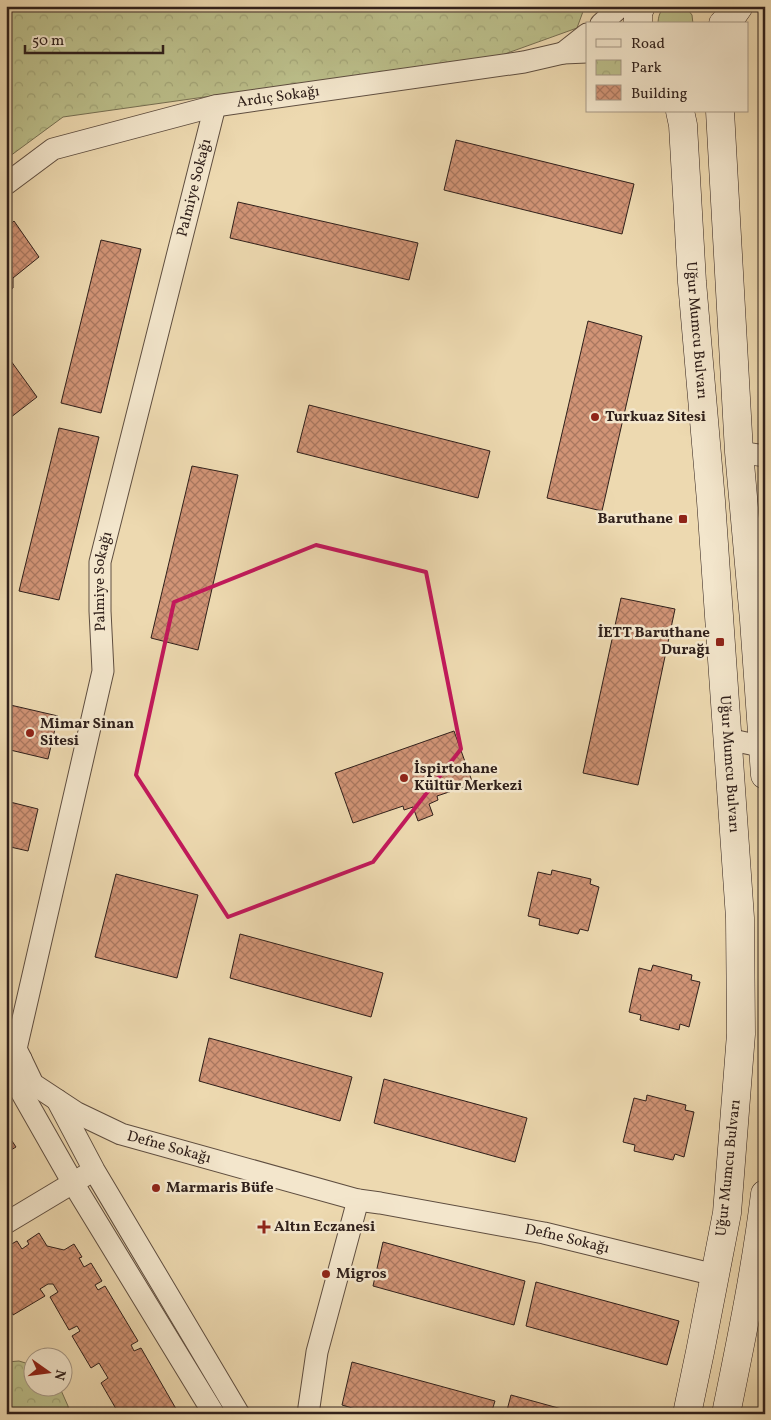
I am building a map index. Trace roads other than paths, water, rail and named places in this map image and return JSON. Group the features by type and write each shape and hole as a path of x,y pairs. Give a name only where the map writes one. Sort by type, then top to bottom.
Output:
{"main road":[{"path":"638,22 640,6"},
{"path":"713,6 716,22"},
{"path":"725,22 739,6"},
{"name":"Uğur Mumcu Bulvarı","path":"680,112 683,125 692,282 712,514 740,918 741,1034 727,1213 687,1414"},
{"path":"720,112 752,454 765,774"},
{"path":"726,1414 739,1352 758,1283 765,1194"},
{"path":"715,1275 758,1283"}],"street":[{"path":"603,22 622,6"},
{"path":"563,53 586,35"},
{"path":"563,53 586,52"},
{"name":"Ardıç Sokağı","path":"6,184 53,148 215,106 524,62 563,53"},
{"name":"Palmiye Sokağı","path":"11,1064 103,671 100,562 215,106"},
{"path":"727,739 764,747"},
{"path":"11,1064 73,1183 214,1414"},
{"name":"Defne Sokağı","path":"11,1064 33,1084 77,1113 120,1134 358,1200 544,1233 715,1275"},
{"path":"56,1099 94,1170 239,1414"},
{"path":"6,1223 94,1170"},
{"path":"308,1414 317,1352 358,1200"}],"place":[{"name":"Turkuaz Sitesi","path":"595,417"},
{"name":"Baruthane","path":"683,519"},
{"name":"İETT Baruthane Durağı","path":"720,642"},
{"name":"Mimar Sinan Sitesi","path":"30,733"},
{"name":"İspirtohane Kültür Merkezi","path":"404,778"},
{"name":"Marmaris Büfe","path":"156,1188"},
{"name":"Altın Eczanesi","path":"264,1227"},
{"name":"Migros","path":"326,1274"}]}
